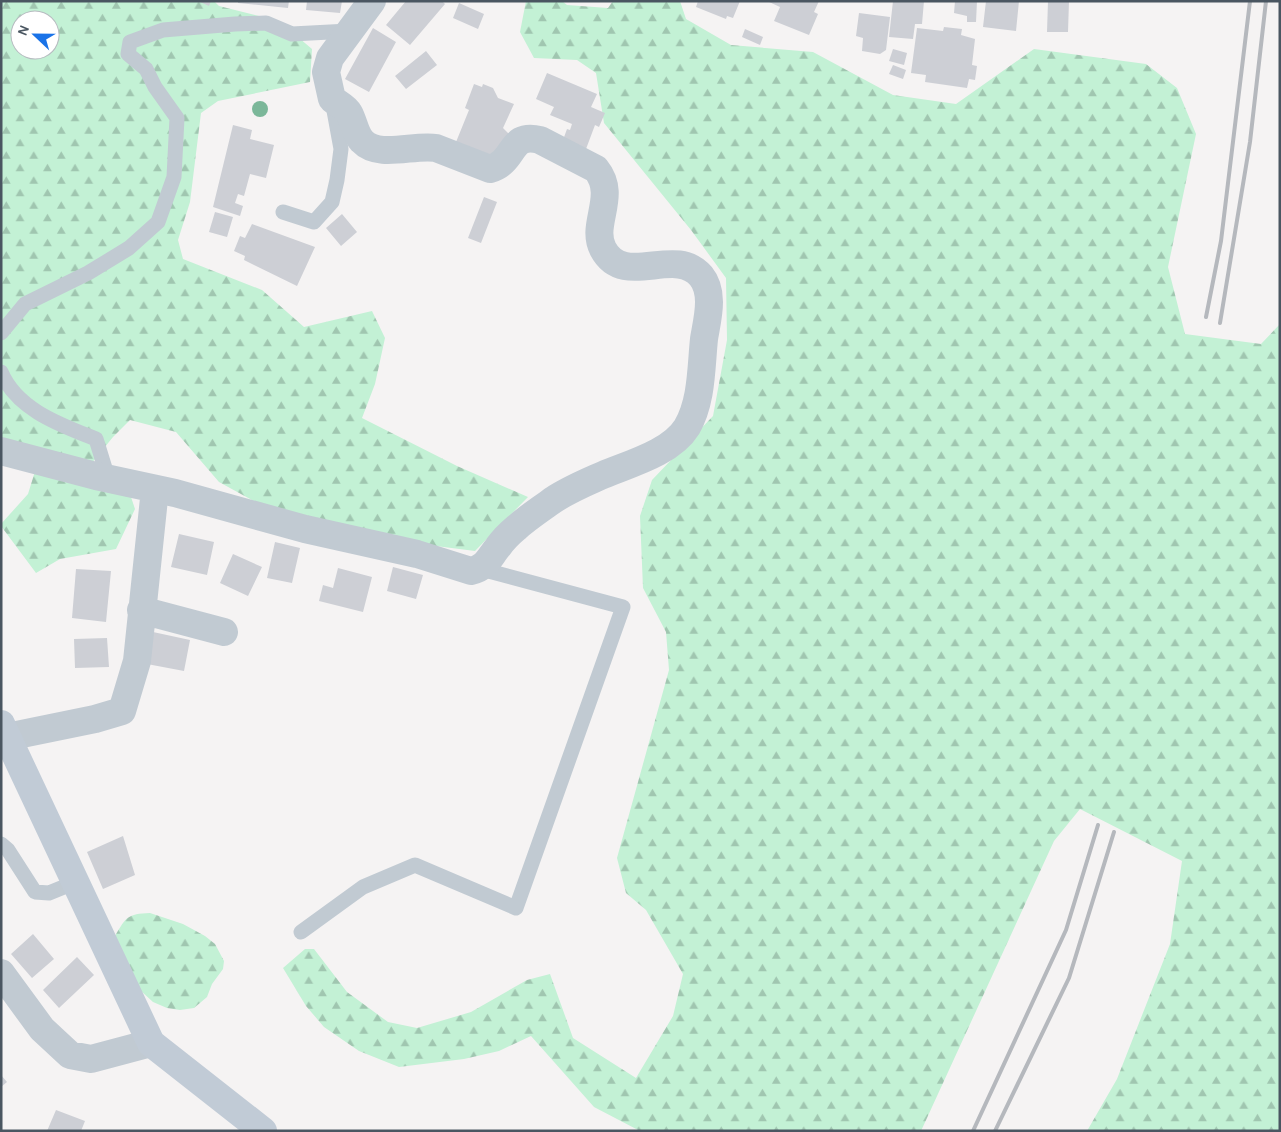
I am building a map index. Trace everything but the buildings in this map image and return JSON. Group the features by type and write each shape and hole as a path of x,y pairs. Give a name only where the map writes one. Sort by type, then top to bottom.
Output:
{"street":[{"path":"1,451 305,529 417,554 472,572 487,564 499,546 516,528 552,501 578,486 658,452 676,440 686,428 694,410 699,390 709,303 705,283 696,272 679,264 665,263 650,267 633,268 614,261 608,256 602,247 599,235 605,199 603,177 596,169 540,140 524,138 515,146 504,161 490,169 427,146 398,150 377,150 370,148 361,141 348,111 332,99 326,72 330,58 372,1"},
{"path":"154,489 137,661 122,711 68,725 4,730 151,1043 263,1131"},
{"path":"141,610 224,632"},
{"path":"1,973 42,1029 70,1055 91,1058 151,1043"}],"lane":[{"path":"1,333 25,304 88,273 129,248 158,222 174,177 177,118 155,87 146,69 128,54 130,42 163,30 235,24 266,24 292,34 349,31"},
{"path":"282,212 314,222 332,202 341,149 332,99"},
{"path":"1,372 6,383 23,402 59,425 96,439 108,478"},
{"path":"301,932 363,887 415,866 516,908 623,607 480,569"},
{"path":"1,844 8,850 35,892 48,892 76,882"}],"green space":[{"path":"1,1 214,1 219,6 279,21 312,49 310,82 218,101 201,113 190,202 178,240 183,259 262,290 304,327 372,311 385,338 375,384 362,418 457,466 528,497 475,551 428,545 259,504 219,482 176,432 130,420 91,464 130,494 135,509 116,549 60,559 36,573 1,524 28,494 36,468 1,444"},
{"path":"526,1 562,1 567,5 608,8 613,1 680,1 686,19 731,45 813,52 893,95 956,104 1034,49 1146,64 1177,88 1196,134 1168,267 1185,334 1261,344 1280,324 1280,1131 1087,1131 1117,1079 1170,944 1182,861 1080,809 1054,841 921,1131 640,1131 594,1107 531,1036 499,1051 464,1059 399,1067 359,1051 324,1027 306,1006 283,968 305,949 314,949 347,992 388,1022 417,1028 471,1012 527,980 550,974 573,1038 636,1078 673,1016 683,974 646,910 626,893 617,858 669,670 666,632 643,588 640,516 652,480 713,416 727,340 726,278 691,230 604,123 596,73 577,60 534,58 520,32"},
{"path":"150,913 183,924 205,936 215,944 224,961 223,969 212,984 207,997 194,1008 180,1010 167,1008 153,1002 141,991 115,936 128,918 136,914"}],"railway":[{"path":"1206,317 1221,241 1250,1"},
{"path":"1220,323 1250,142 1266,1"},
{"path":"973,1131 1066,930 1098,825"},
{"path":"995,1131 1069,978 1114,832"}]}
